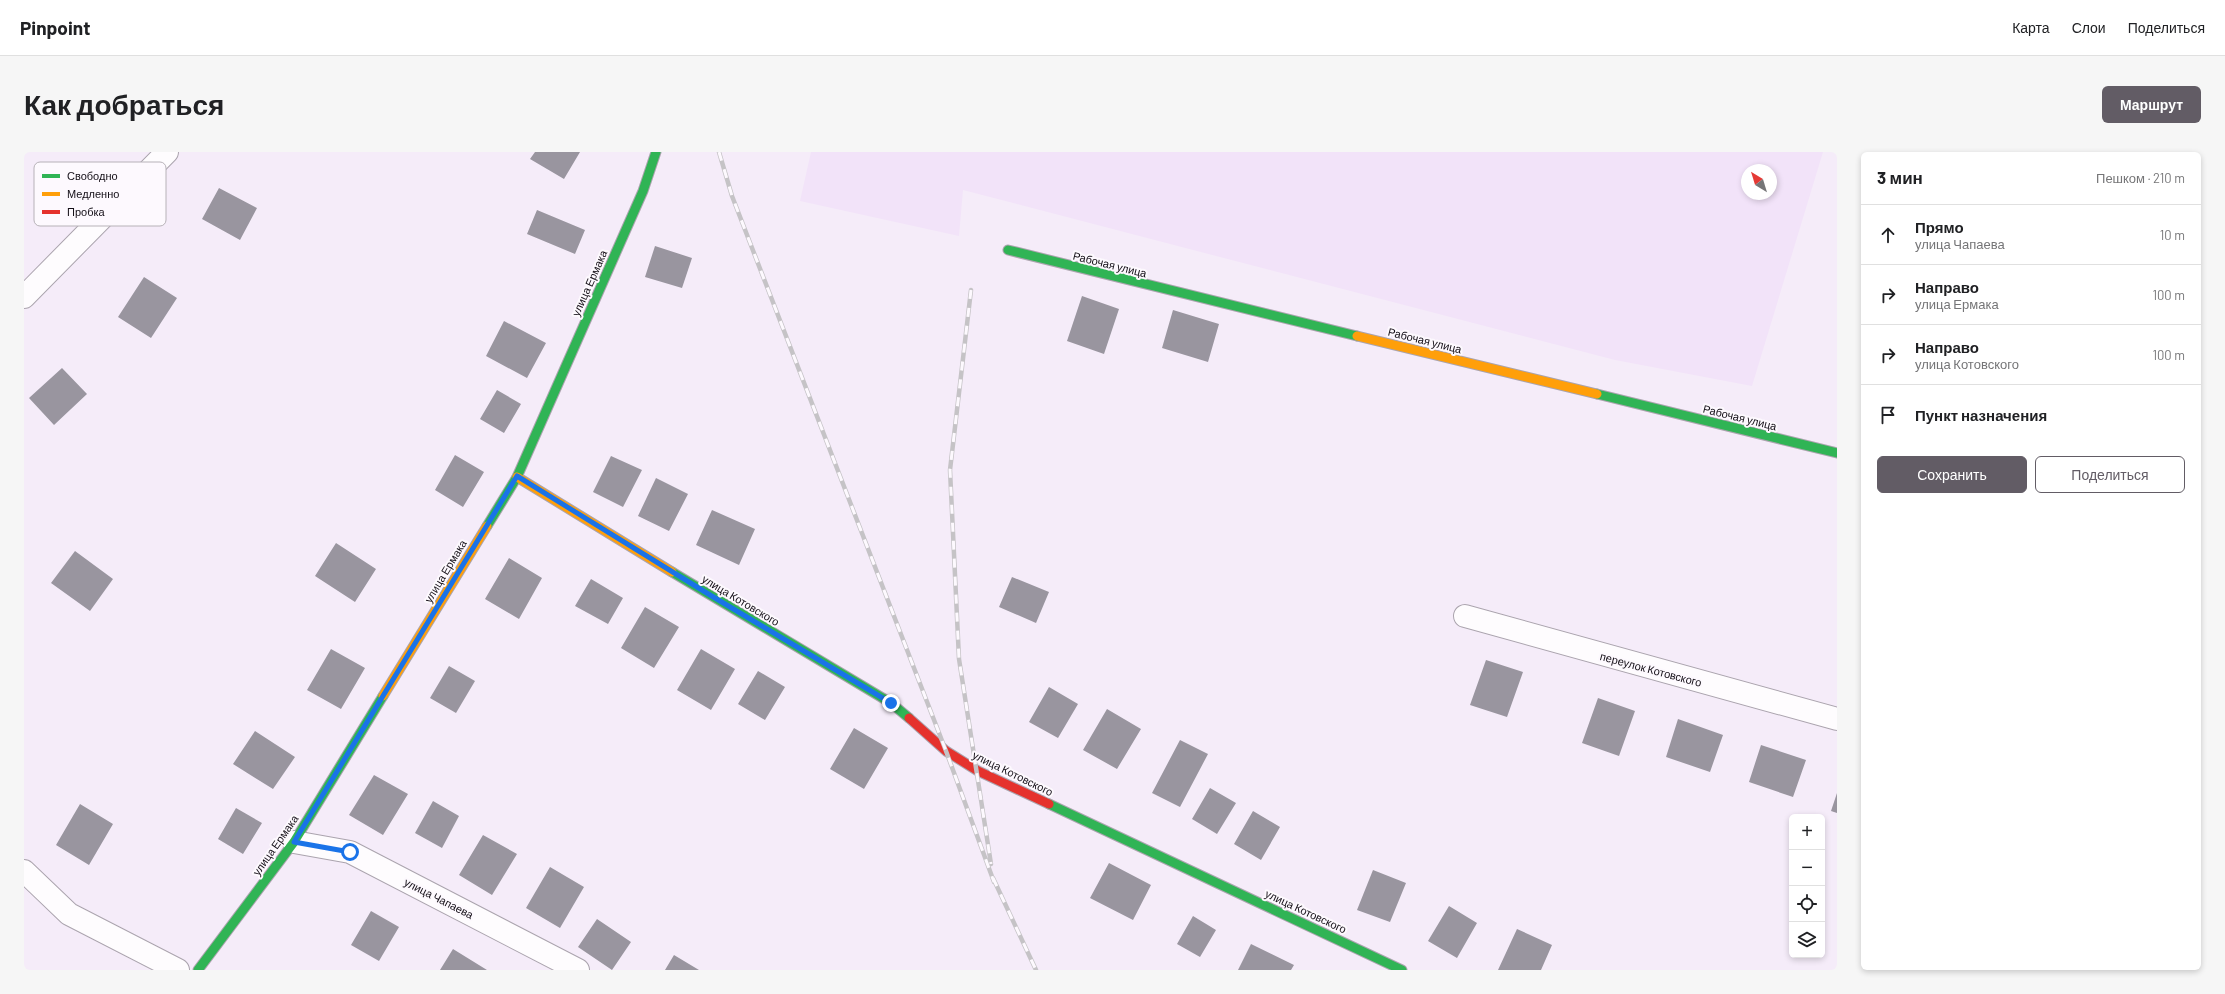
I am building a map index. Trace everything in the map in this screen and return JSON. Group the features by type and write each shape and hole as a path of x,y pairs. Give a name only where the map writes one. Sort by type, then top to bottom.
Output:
{"street":[{"path":"157,162 167,152"},
{"name":"улица Ермака","path":"198,970 294,842 517,476 643,191 656,152"},
{"path":"24,297 94,226"},
{"name":"Рабочая улица","path":"1008,250 1837,453"},
{"name":"улица Котовского","path":"517,476 710,595 891,703 946,750 978,771 1402,970"},
{"name":"переулок Котовского","path":"1465,616 1837,719"},
{"name":"улица Чапаева","path":"294,842 350,852 578,970"},
{"path":"24,870 69,914 178,970"}],"shaded area":[{"path":"811,152 1823,152 1752,386 1615,360 963,190 959,236 800,201"}],"building":[{"path":"535,152 580,152 564,179 530,159"},
{"path":"219,188 257,208 240,240 202,219"},
{"path":"537,210 585,230 575,254 527,234"},
{"path":"655,246 692,258 682,288 645,277"},
{"path":"144,277 177,298 151,338 118,317"},
{"path":"1082,296 1119,309 1104,354 1067,341"},
{"path":"1173,310 1219,324 1208,362 1162,348"},
{"path":"504,321 546,343 527,378 486,356"},
{"path":"62,368 87,394 54,425 29,398"},
{"path":"497,390 521,404 504,433 480,419"},
{"path":"455,455 484,472 463,507 435,490"},
{"path":"611,456 642,470 623,507 593,492"},
{"path":"656,478 688,494 669,531 638,516"},
{"path":"712,510 755,529 739,565 696,545"},
{"path":"336,543 376,569 355,602 315,576"},
{"path":"75,551 113,579 90,611 51,583"},
{"path":"509,558 542,578 519,619 485,599"},
{"path":"1012,577 1049,592 1036,623 999,607"},
{"path":"591,579 623,598 608,624 575,606"},
{"path":"645,607 679,627 654,668 621,648"},
{"path":"331,649 365,668 341,709 307,690"},
{"path":"701,649 735,669 711,710 677,690"},
{"path":"1486,660 1523,672 1507,717 1470,705"},
{"path":"449,666 475,681 456,713 430,698"},
{"path":"758,671 785,687 765,720 738,704"},
{"path":"1049,687 1078,704 1058,738 1029,722"},
{"path":"1598,698 1635,711 1619,756 1582,743"},
{"path":"1107,709 1141,729 1117,769 1083,750"},
{"path":"1678,719 1723,735 1710,772 1666,757"},
{"path":"854,728 888,748 864,789 830,769"},
{"path":"255,731 295,757 273,789 233,764"},
{"path":"1180,740 1208,754 1180,807 1152,793"},
{"path":"1761,745 1806,760 1793,797 1749,782"},
{"path":"374,775 408,794 383,835 349,815"},
{"path":"1210,788 1236,803 1217,834 1192,819"},
{"path":"1837,793 1837,813 1831,811"},
{"path":"433,801 459,816 442,848 415,833"},
{"path":"80,804 113,824 89,865 56,845"},
{"path":"236,808 262,823 243,854 218,839"},
{"path":"1253,811 1280,827 1261,860 1234,844"},
{"path":"483,835 517,854 492,895 459,875"},
{"path":"1109,863 1151,885 1133,920 1090,898"},
{"path":"550,867 584,887 560,928 526,908"},
{"path":"1373,870 1406,883 1390,922 1357,910"},
{"path":"1449,906 1477,923 1457,958 1428,941"},
{"path":"371,911 399,927 379,961 351,945"},
{"path":"1193,916 1216,930 1200,957 1177,944"},
{"path":"597,919 631,942 612,970 578,947"},
{"path":"1517,929 1552,945 1541,970 1498,970"},
{"path":"1251,944 1294,965 1291,970 1238,970"},
{"path":"453,949 487,970 440,970"},
{"path":"674,955 699,970 665,970"}],"railway":[{"path":"719,152 732,196 946,751 994,882"},
{"path":"971,290 950,470 959,659 991,864"},
{"path":"993,878 1036,970"}],"traffic: fast":[{"path":"487,526 517,477 643,191 656,152"},
{"path":"1008,250 1357,336"},
{"path":"1597,394 1837,453"},
{"path":"672,572 891,703 909,718"},
{"path":"198,970 294,842 383,696"},
{"path":"1049,804 1402,970"}],"traffic: slow":[{"path":"1357,336 1597,394"},
{"path":"517,477 672,572"},
{"path":"383,696 487,526"}],"traffic: jam":[{"path":"909,718 946,751 978,771 1049,804"}],"route":[{"path":"350,852 294,842 517,476 710,595 891,703"}]}
